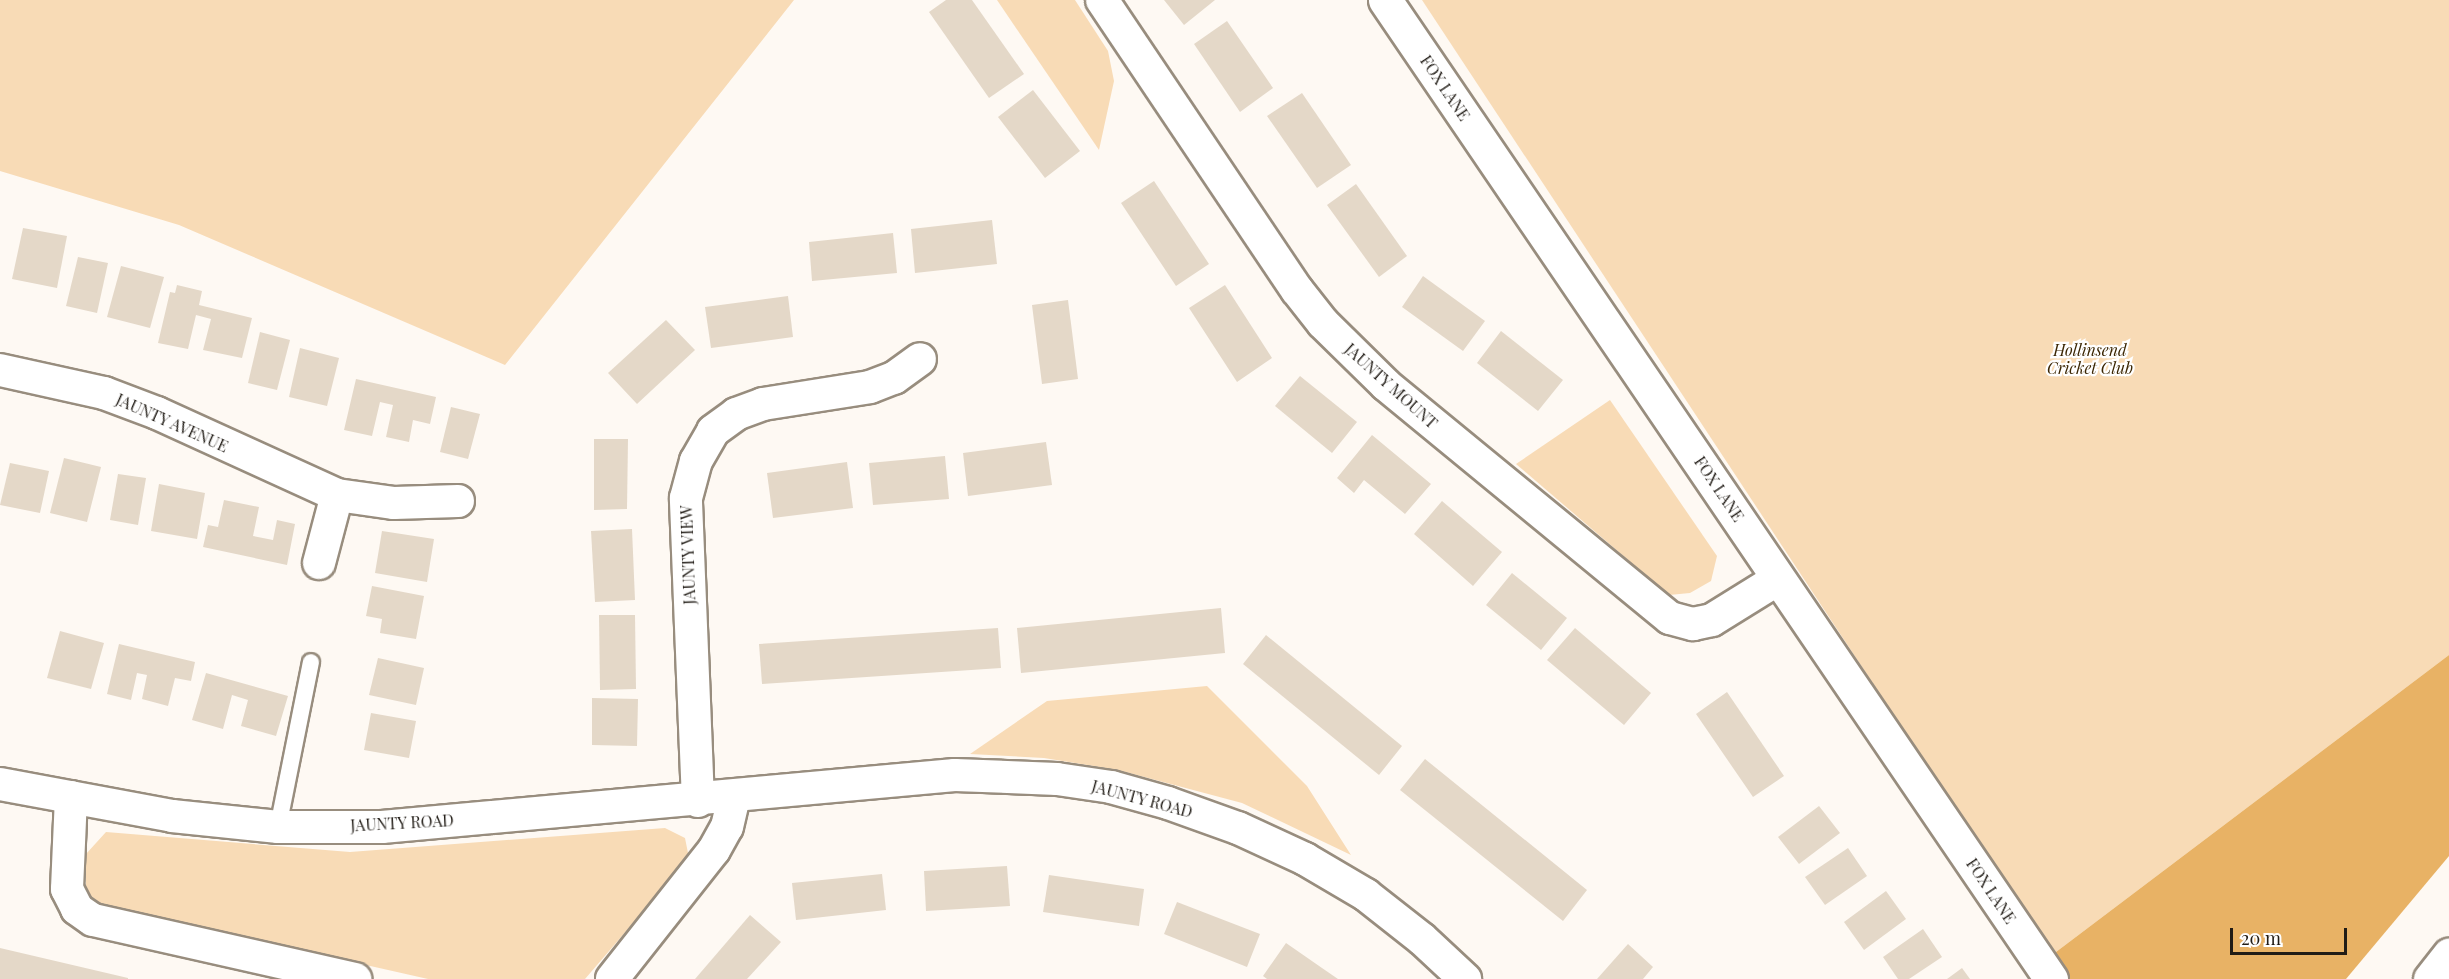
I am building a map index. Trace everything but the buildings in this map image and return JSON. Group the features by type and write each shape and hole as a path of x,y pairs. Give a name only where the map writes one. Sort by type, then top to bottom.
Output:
{"street":[{"name":"JAUNTY MOUNT","path":"1102,0 1297,290 1323,323 1386,386 1670,618 1693,624 1712,620 1779,579"},
{"name":"FOX LANE","path":"1385,0 2051,979"},
{"name":"JAUNTY VIEW","path":"698,801 686,498 696,461 713,431 736,414 763,404 870,387 894,378 920,359"},
{"name":"JAUNTY AVENUE","path":"0,370 104,393 157,413 337,495 394,503 458,501"},
{"path":"319,563 337,495"},
{"name":"JAUNTY ROAD","path":"0,784 172,816 278,826 382,826 995,774 1111,787 1238,828 1305,859 1366,895 1422,939 1465,979"},
{"path":"612,979 714,850 727,827 734,796"},
{"path":"71,797 67,889 77,909 93,920 355,979"},
{"path":"2430,979 2449,955"}],"lane":[{"path":"278,826 311,662"}],"green space":[{"path":"0,0 794,0 505,365 179,225 0,171"},
{"path":"997,0 1075,0 1108,51 1114,81 1099,150"},
{"name":"Hollinsend Cricket Club","path":"1422,0 2449,0 2449,655 2052,955"},
{"path":"1610,400 1717,556 1711,581 1690,593 1669,595 1516,464"},
{"path":"1207,686 1307,786 1351,855 1242,803 1118,770 1044,758 970,754 1047,701"},
{"path":"665,828 685,838 689,858 585,979 428,979 126,911 99,903 86,892 86,854 106,832 350,852"}],"shaded area":[{"path":"2449,655 2449,856 2346,979 2068,979 2052,955"}]}
